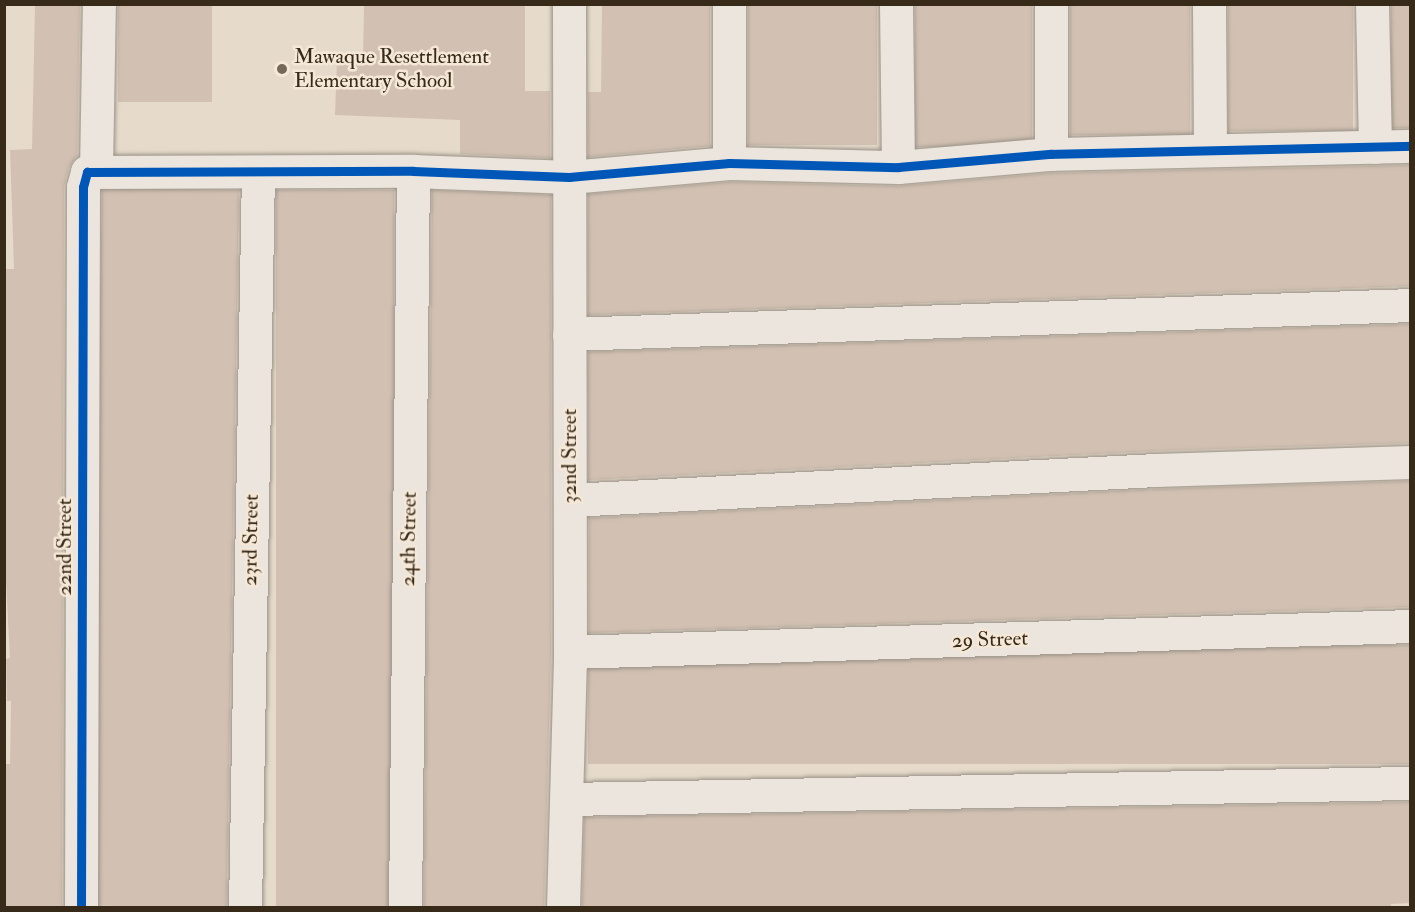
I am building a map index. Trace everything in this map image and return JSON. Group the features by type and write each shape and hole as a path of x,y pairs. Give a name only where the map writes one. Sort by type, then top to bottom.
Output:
{"street":[{"name":"22nd Street","path":"81,908 90,179 99,4"},
{"name":"32nd Street","path":"563,908 570,652 569,4"},
{"path":"729,4 729,163"},
{"path":"896,4 898,166"},
{"path":"1051,4 1051,154"},
{"path":"1209,4 1210,150"},
{"path":"1372,4 1375,147"},
{"path":"90,179 258,173 413,171 568,177 729,163 898,166 1051,154 1410,146"},
{"name":"24th Street","path":"405,908 413,171"},
{"name":"23rd Street","path":"245,908 258,173"},
{"path":"569,334 1410,304"},
{"path":"570,500 1156,470 1410,462"},
{"name":"29 Street","path":"570,652 1410,626"},
{"path":"567,799 1410,783"}],"building":[{"path":"35,4 80,4 77,156 69,167 64,187 62,908 4,908 4,764 10,764 11,701 7,701 6,659 10,658 4,545 4,269 14,269 10,150 32,149"},
{"path":"118,4 212,4 212,102 118,102"},
{"path":"364,4 525,4 525,91 550,91 550,158 460,154 460,120 335,115 337,58 363,59"},
{"path":"602,4 710,4 710,146 588,157 588,92 601,92"},
{"path":"748,4 877,4 877,145 748,145"},
{"path":"915,4 1032,4 1032,147 915,147"},
{"path":"1070,4 1190,4 1190,135 1070,135"},
{"path":"1228,4 1353,4 1353,131 1228,131"},
{"path":"1391,4 1410,4 1410,128 1391,128"},
{"path":"1410,165 1410,286 588,315 588,194 730,182 898,186 1052,173"},
{"path":"102,188 239,190 226,908 89,905"},
{"path":"276,190 394,190 394,908 276,908"},
{"path":"432,190 551,195 551,652 544,908 424,908"},
{"path":"1410,324 1410,443 1155,451 588,480 588,352"},
{"path":"1410,481 1410,607 589,633 589,518 1157,489"},
{"path":"588,645 1410,645 1410,764 588,764"},
{"path":"1410,802 1410,903 1391,904 1391,908 582,908 584,817"}],"cycle path":[{"path":"81,908 83,187 87,172 413,171 569,177 729,163 898,167 1051,154 1410,146"}],"place":[{"name":"Mawaque Resettlement Elementary School","path":"282,69"}]}
